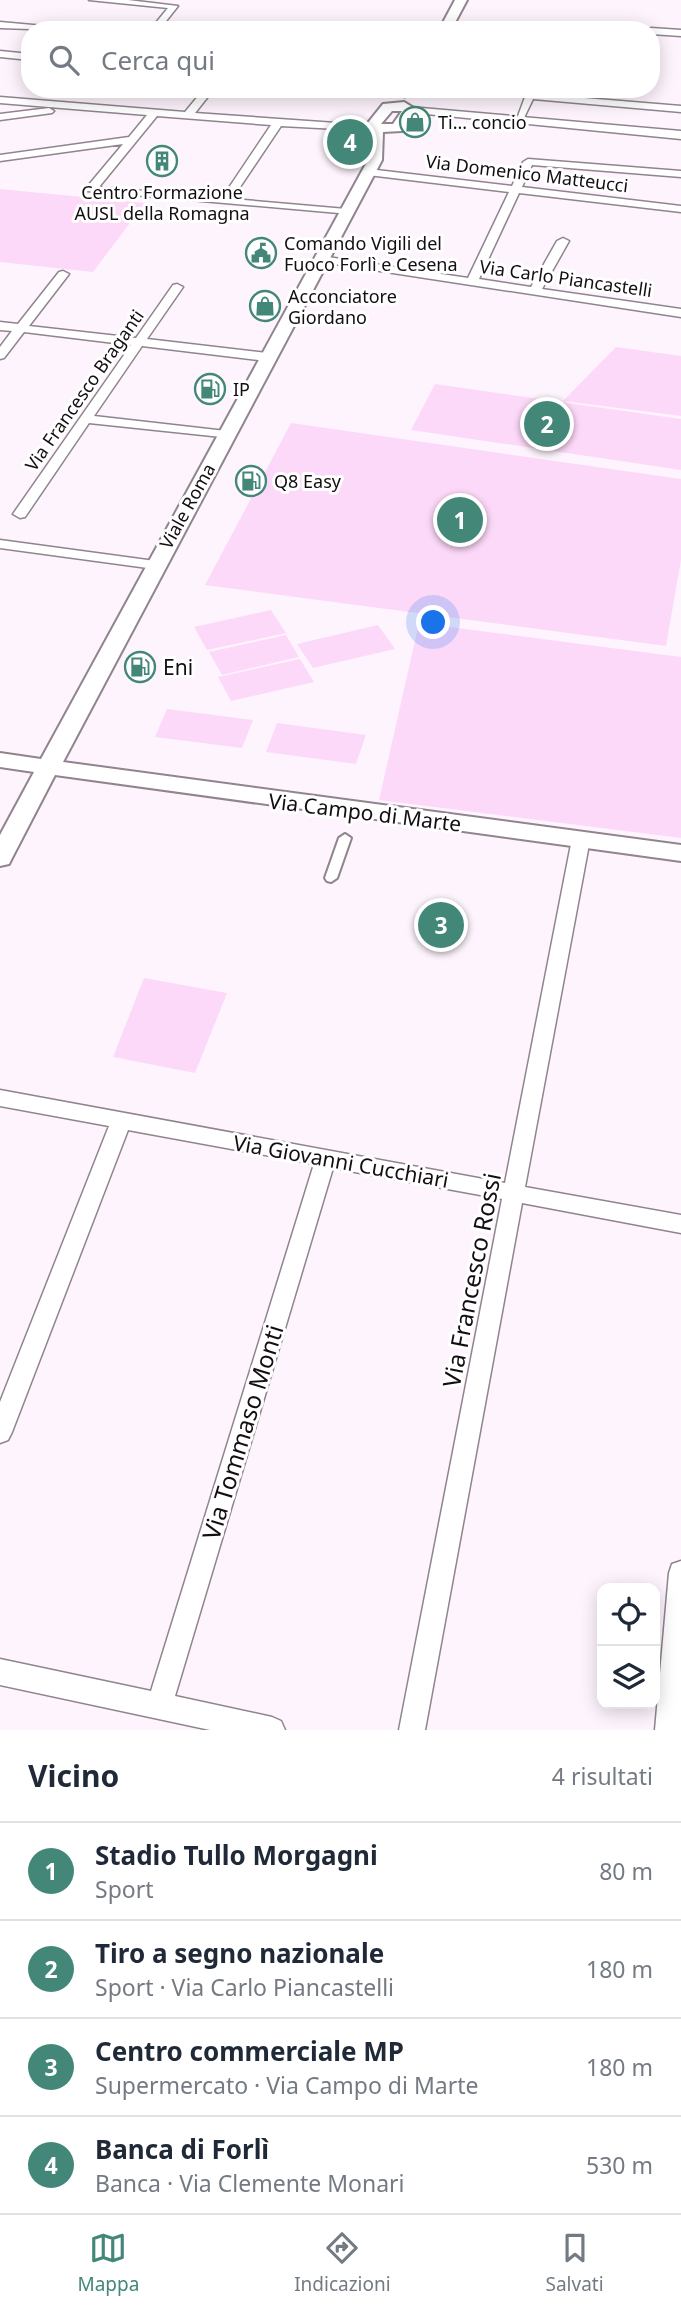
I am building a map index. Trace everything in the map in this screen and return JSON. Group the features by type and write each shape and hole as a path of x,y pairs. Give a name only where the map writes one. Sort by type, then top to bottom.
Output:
{"main road":[{"path":"450,21 461,0"},
{"path":"375,126 392,106 411,103"},
{"name":"Viale Roma","path":"0,858 372,163 411,103"},
{"path":"375,126 392,129"},
{"name":"Viale Roma","path":"372,163 375,126"},
{"name":"Via Campo di Marte","path":"0,760 354,811 681,853"}],"street":[{"path":"93,0 174,6 162,21"},
{"path":"0,25 21,27"},
{"path":"660,32 681,33"},
{"path":"0,54 21,56"},
{"path":"188,115 202,98"},
{"path":"519,122 529,98"},
{"path":"581,98 681,108"},
{"path":"0,100 278,123 375,126"},
{"path":"411,103 519,122 681,135"},
{"path":"0,117 74,106"},
{"path":"154,113 91,189 346,212"},
{"path":"224,202 278,123"},
{"path":"0,158 131,140"},
{"path":"472,282 528,162 681,174"},
{"name":"Via Domenico Matteucci","path":"372,163 517,190 681,209"},
{"path":"535,291 563,241"},
{"name":"Via Carlo Piancastelli","path":"321,259 681,313"},
{"path":"0,355 62,274"},
{"name":"Via Francesco Braganti","path":"20,514 177,286"},
{"path":"0,326 267,357"},
{"path":"86,419 226,435"},
{"path":"0,544 155,565"},
{"path":"331,878 345,838"},
{"name":"Via Francesco Rossi","path":"412,1730 580,839"},
{"name":"Via Giovanni Cucchiari","path":"0,1098 681,1224"},
{"path":"0,1432 122,1121"},
{"name":"Via Tommaso Monti","path":"159,1706 326,1158"},
{"path":"668,1730 681,1573"},
{"path":"0,1672 272,1730"}],"shaded area":[{"path":"0,189 145,203 93,272 0,262"},
{"path":"616,347 681,356 681,416 563,401"},
{"path":"435,384 681,419 681,470 411,430"},
{"path":"291,423 681,479 681,560 666,646 205,585"},
{"path":"271,610 286,633 207,650 194,627"},
{"path":"419,623 681,657 681,838 379,800"},
{"path":"378,625 395,649 313,668 297,644"},
{"path":"286,635 299,657 222,675 209,652"},
{"path":"300,659 314,682 231,701 218,677"},
{"path":"167,709 253,720 242,748 155,737"},
{"path":"277,723 366,735 356,764 266,752"},
{"path":"144,978 227,993 195,1073 113,1057"}],"place":[{"name":"Ti... concio","path":"415,122"},
{"name":"Banca di Forlì","path":"350,142"},
{"name":"Centro Formazione AUSL della Romagna","path":"162,161"},
{"name":"Comando Vigili del Fuoco Forlì e Cesena","path":"261,253"},
{"name":"Acconciatore Giordano","path":"265,306"},
{"name":"IP","path":"210,389"},
{"name":"Tiro a segno nazionale","path":"547,424"},
{"name":"Q8 Easy","path":"251,481"},
{"name":"Stadio Tullo Morgagni","path":"460,520"},
{"name":"Eni","path":"140,667"},
{"name":"Centro commerciale MP","path":"441,925"}]}
